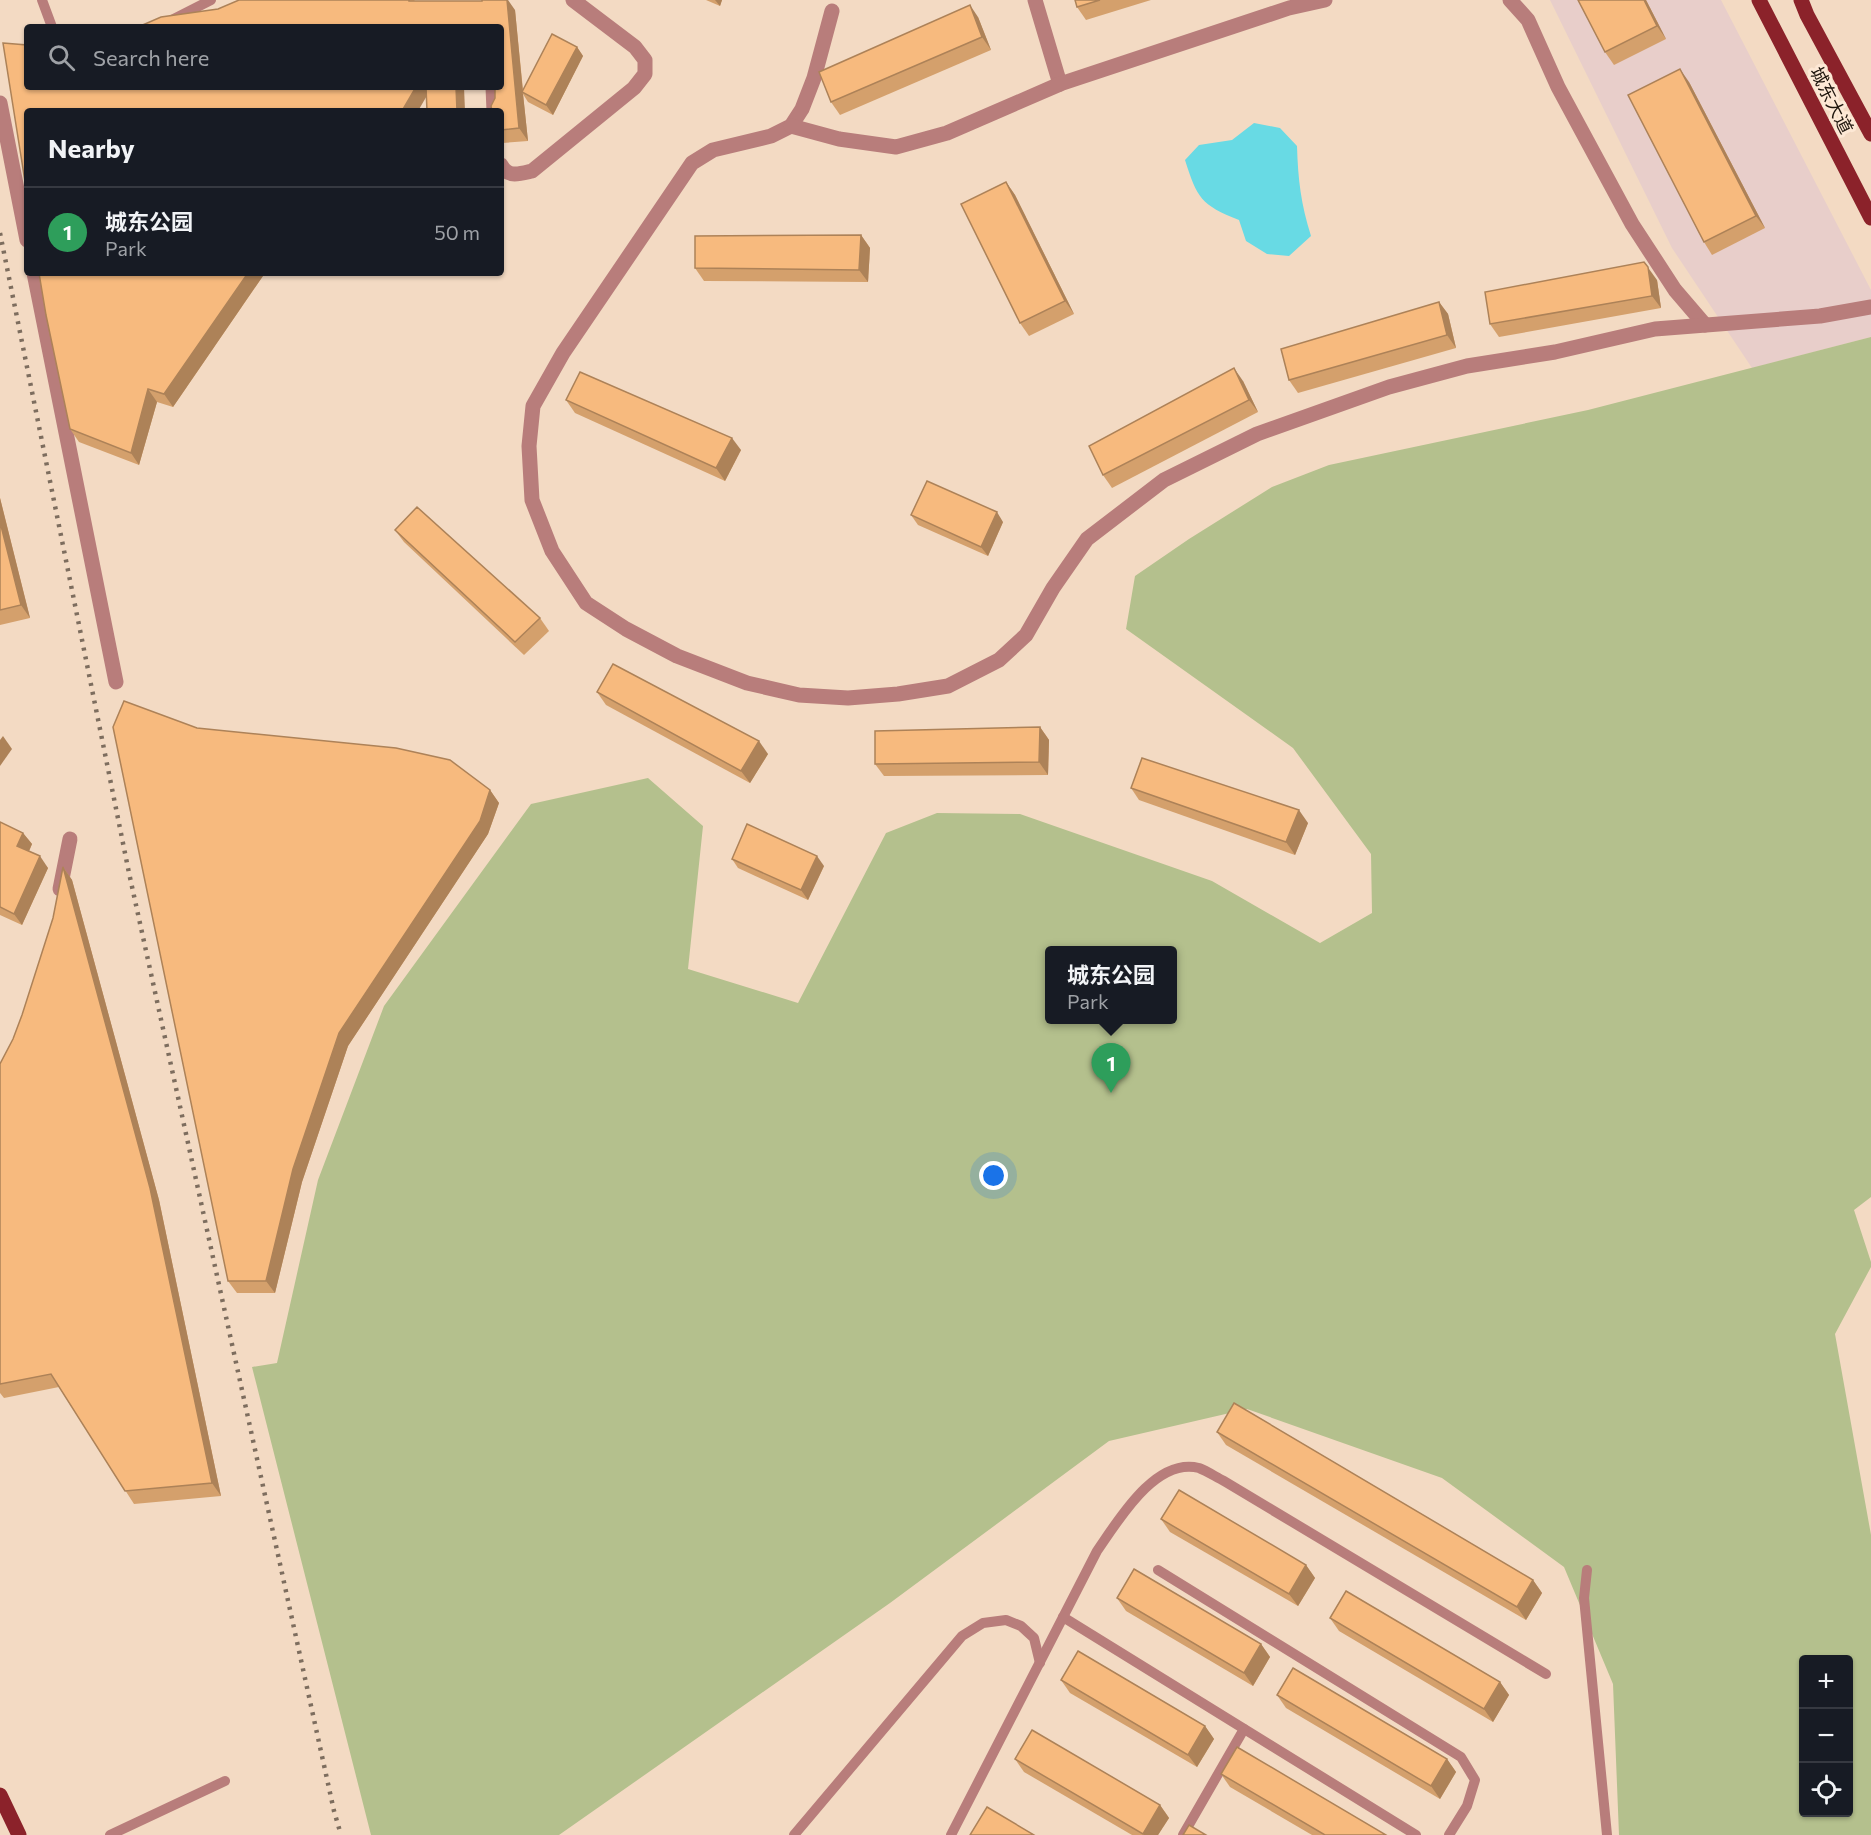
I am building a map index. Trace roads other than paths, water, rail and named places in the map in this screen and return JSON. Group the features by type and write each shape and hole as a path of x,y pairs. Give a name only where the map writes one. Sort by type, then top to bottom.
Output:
{"main road":[{"name":"城东大道","path":"1759,0 1871,218"},
{"name":"城东大道","path":"1801,0 1871,134"},
{"path":"0,1795 19,1835"}],"street":[{"path":"504,171 515,175 532,171 634,88 645,74 645,60 635,47 573,0"},
{"path":"1035,0 1059,84"},
{"path":"791,126 839,139 896,147 947,133 1059,84 1244,22 1325,0"},
{"path":"1510,0 1528,20 1558,87 1632,224 1675,290 1705,325"},
{"path":"832,11 814,78 802,109 791,126 771,136 713,150 692,163 563,353 533,406 529,446 532,500 552,551 586,603 626,629 676,656 747,683 799,695 848,698 898,694 948,686 999,660 1026,635 1053,588 1087,539 1164,480 1257,434 1389,387 1467,366 1555,352 1655,329 1820,316 1871,307"},
{"path":"493,90 494,108"},
{"path":"0,103 24,225"},
{"path":"35,276 116,682"},
{"path":"58,904 70,839"}],"lane":[{"path":"42,0 51,24"},
{"path":"165,24 211,0"},
{"path":"951,1835 1097,1551 1126,1508 1158,1478 1175,1468 1199,1468 1224,1481 1546,1674"},
{"path":"1158,1570 1461,1757 1475,1780 1467,1806 1449,1835"},
{"path":"1587,1570 1584,1598 1607,1835"},
{"path":"1063,1617 1416,1835"},
{"path":"794,1835 962,1636 983,1623 1006,1620 1021,1626 1034,1638 1040,1663"},
{"path":"1183,1835 1244,1729"},
{"path":"110,1835 225,1781"}],"water":[{"path":"1254,123 1280,128 1297,146 1301,192 1311,236 1289,256 1267,254 1246,241 1239,220 1216,210 1202,199 1193,183 1185,160 1199,145 1232,140"}],"railway":[{"path":"0,233 129,873 341,1835"}],"place":[{"name":"城东公园","path":"1111,1093"}]}
